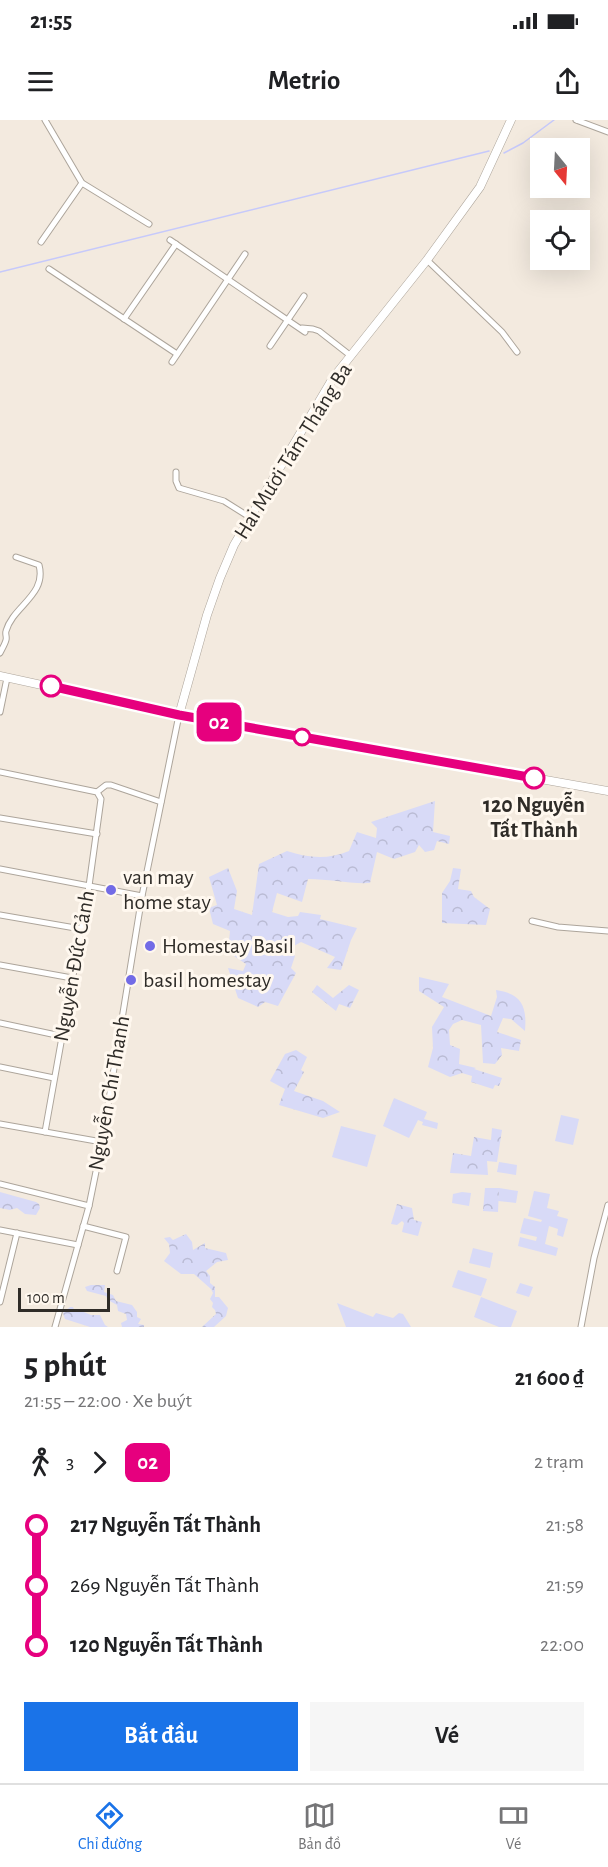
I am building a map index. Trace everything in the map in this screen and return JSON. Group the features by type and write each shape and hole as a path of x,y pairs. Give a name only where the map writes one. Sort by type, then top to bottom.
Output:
{"street":[{"path":"45,120 82,183 149,224"},
{"name":"Hai Mươi Tám Tháng Ba","path":"179,715 220,578 234,545 333,378 427,260 480,187 511,120"},
{"path":"576,120 608,132"},
{"path":"41,242 82,183"},
{"path":"124,319 173,242 303,330 313,328 351,356"},
{"path":"172,362 245,254"},
{"path":"427,260 502,332 517,352"},
{"path":"49,269 177,354"},
{"path":"270,346 304,296"},
{"path":"176,472 179,488 224,501 251,518"},
{"path":"0,653 6,640 6,630 18,609 31,599 38,582 39,565 16,556"},
{"path":"0,712 4,677 179,715 608,791"},
{"name":"Nguyễn Chí Thanh","path":"55,1327 89,1206 102,1142 142,896 179,715"},
{"path":"0,772 97,792 111,784 161,802"},
{"name":"Nguyễn Đức Cảnh","path":"45,1132 97,834 101,799 97,792"},
{"path":"0,818 97,834"},
{"path":"0,869 142,896"},
{"path":"0,915 81,929"},
{"path":"532,921 570,929 608,931"},
{"path":"0,965 72,978"},
{"path":"0,1023 61,1036"},
{"path":"0,1067 54,1078"},
{"path":"0,1124 102,1142"},
{"path":"0,1184 89,1206"},
{"path":"581,1327 594,1258 608,1205"},
{"path":"83,1226 126,1237 117,1271"},
{"path":"0,1230 78,1245"},
{"path":"0,1302 3,1280 17,1233"}],"green space":[{"path":"435,801 433,832 450,836 449,844 437,841 434,850 425,852 419,845 415,852 394,859 377,852 370,883 308,879 302,902 277,893 272,912 288,917 298,916 300,912 321,915 320,919 357,928 341,970 327,968 335,957 301,942 294,946 292,952 295,956 291,968 296,973 278,1006 265,1002 258,1007 238,998 228,968 243,971 246,964 228,952 230,931 213,924 209,908 217,905 209,877 228,868 237,891 234,909 252,915 259,864 287,851 318,857 333,856 349,851 357,832 376,838 377,828 371,822"},
{"path":"453,868 461,869 458,889 471,891 474,897 490,909 486,925 442,923 442,893 450,881"},
{"path":"419,977 449,984 442,997 491,1016 497,997 496,990 512,995 521,1003 525,1015 525,1031 511,1019 503,1018 497,1032 521,1040 519,1051 501,1048 502,1055 495,1064 483,1063 481,1025 462,1020 453,1024 449,1030 450,1045 460,1049 459,1064 502,1078 499,1086 495,1085 493,1089 471,1082 472,1076 462,1073 450,1077 428,1067 433,1048 432,1027 444,1007 419,991"},
{"path":"317,985 333,998 349,985 359,990 350,1008 339,1004 336,1011 312,992"},
{"path":"296,1050 307,1057 301,1070 304,1072 294,1091 323,1101 340,1112 323,1118 279,1105 285,1089 270,1081 285,1054"},
{"path":"394,1098 427,1112 424,1119 438,1123 437,1129 422,1125 423,1122 418,1120 409,1138 383,1126"},
{"path":"561,1115 579,1119 573,1145 555,1141"},
{"path":"341,1126 376,1135 367,1167 332,1157"},
{"path":"492,1128 502,1130 497,1162 487,1161 488,1175 450,1173 453,1153 471,1156 474,1137 491,1140"},
{"path":"499,1162 517,1165 516,1175 497,1172"},
{"path":"485,1188 499,1188 498,1212 483,1211"},
{"path":"499,1188 518,1191 516,1203 498,1201"},
{"path":"534,1191 550,1194 547,1208 559,1211 557,1216 568,1219 563,1237 557,1235 558,1229 549,1226 545,1244 558,1248 556,1256 518,1246 520,1237 536,1241 537,1237 520,1233 524,1218 541,1222 542,1220 528,1216"},
{"path":"0,1192 36,1202 40,1208 36,1215 25,1214 17,1208 10,1210 0,1208"},
{"path":"471,1193 469,1206 452,1203 453,1194"},
{"path":"397,1204 412,1208 414,1220 422,1222 418,1236 402,1232 404,1223 402,1221 397,1225 391,1224"},
{"path":"186,1234 192,1242 193,1250 205,1243 205,1248 226,1253 228,1260 217,1262 206,1271 210,1276 210,1283 215,1287 215,1297 219,1297 228,1308 226,1316 214,1327 202,1327 216,1314 210,1299 213,1293 211,1289 194,1274 181,1274 164,1261 170,1253 169,1244 164,1238 170,1237 173,1240"},
{"path":"473,1248 493,1253 490,1268 469,1263"},
{"path":"458,1270 487,1279 481,1296 452,1287"},
{"path":"520,1283 533,1287 529,1297 516,1293"},
{"path":"105,1285 104,1292 113,1295 116,1301 132,1305 137,1312 137,1317 141,1319 138,1324 144,1327 122,1327 121,1323 127,1320 126,1314 118,1311 117,1305 108,1300 106,1296 87,1291 85,1287"},
{"path":"481,1297 517,1311 511,1327 499,1327 474,1317"},
{"path":"337,1303 373,1317 376,1313 393,1318 399,1313 403,1314 411,1327 346,1327"},
{"path":"73,1307 75,1312 79,1310 91,1315 100,1315 108,1327 90,1327 65,1319 63,1313"}],"waterway":[{"path":"504,153 523,143 554,120"},
{"path":"0,272 489,151"}],"bus line":[{"name":"02","path":"51,686 179,715 534,778"}],"place":[{"name":"120 Nguyễn Tất Thành","path":"534,778"},
{"name":"van may home stay","path":"111,890"},
{"name":"Homestay Basil","path":"150,946"},
{"name":"basil homestay","path":"131,980"}]}
